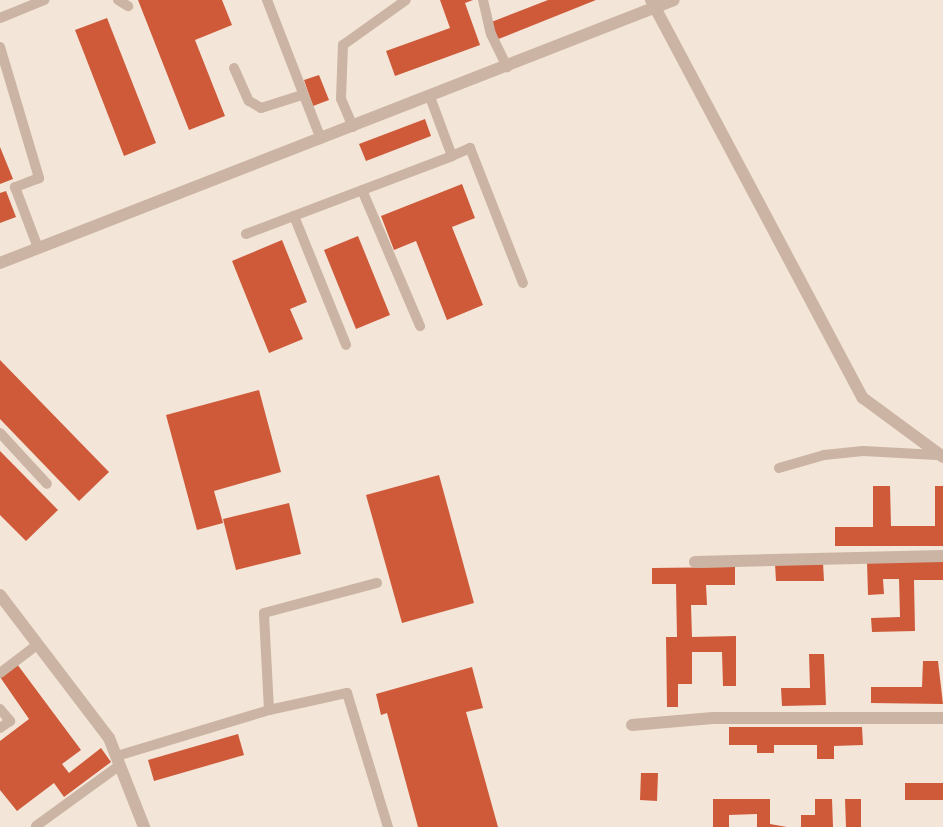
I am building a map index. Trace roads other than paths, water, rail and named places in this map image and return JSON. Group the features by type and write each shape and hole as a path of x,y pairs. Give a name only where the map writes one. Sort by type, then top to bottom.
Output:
{"street":[{"path":"0,263 507,67 655,4 674,0"},
{"path":"655,4 863,398 940,456"},
{"path":"695,562 943,556"},
{"path":"0,595 109,738 144,827"},
{"path":"632,724 713,718 943,718"}],"lane":[{"path":"0,18 44,0"},
{"path":"118,0 128,6"},
{"path":"267,0 302,96 321,139"},
{"path":"353,127 341,99 343,45 406,0"},
{"path":"483,0 491,34 507,67"},
{"path":"0,47 38,178 15,187 38,248"},
{"path":"234,68 248,101 261,108 302,96"},
{"path":"430,97 452,156"},
{"path":"246,234 470,148 522,283"},
{"path":"362,190 420,326"},
{"path":"294,216 346,345"},
{"path":"0,433 47,484"},
{"path":"779,468 824,455 864,451 940,456"},
{"path":"269,710 264,613 377,583"},
{"path":"0,673 38,644"},
{"path":"36,826 118,761 269,710 347,693 388,827"},
{"path":"0,709 10,720 0,728"}]}
